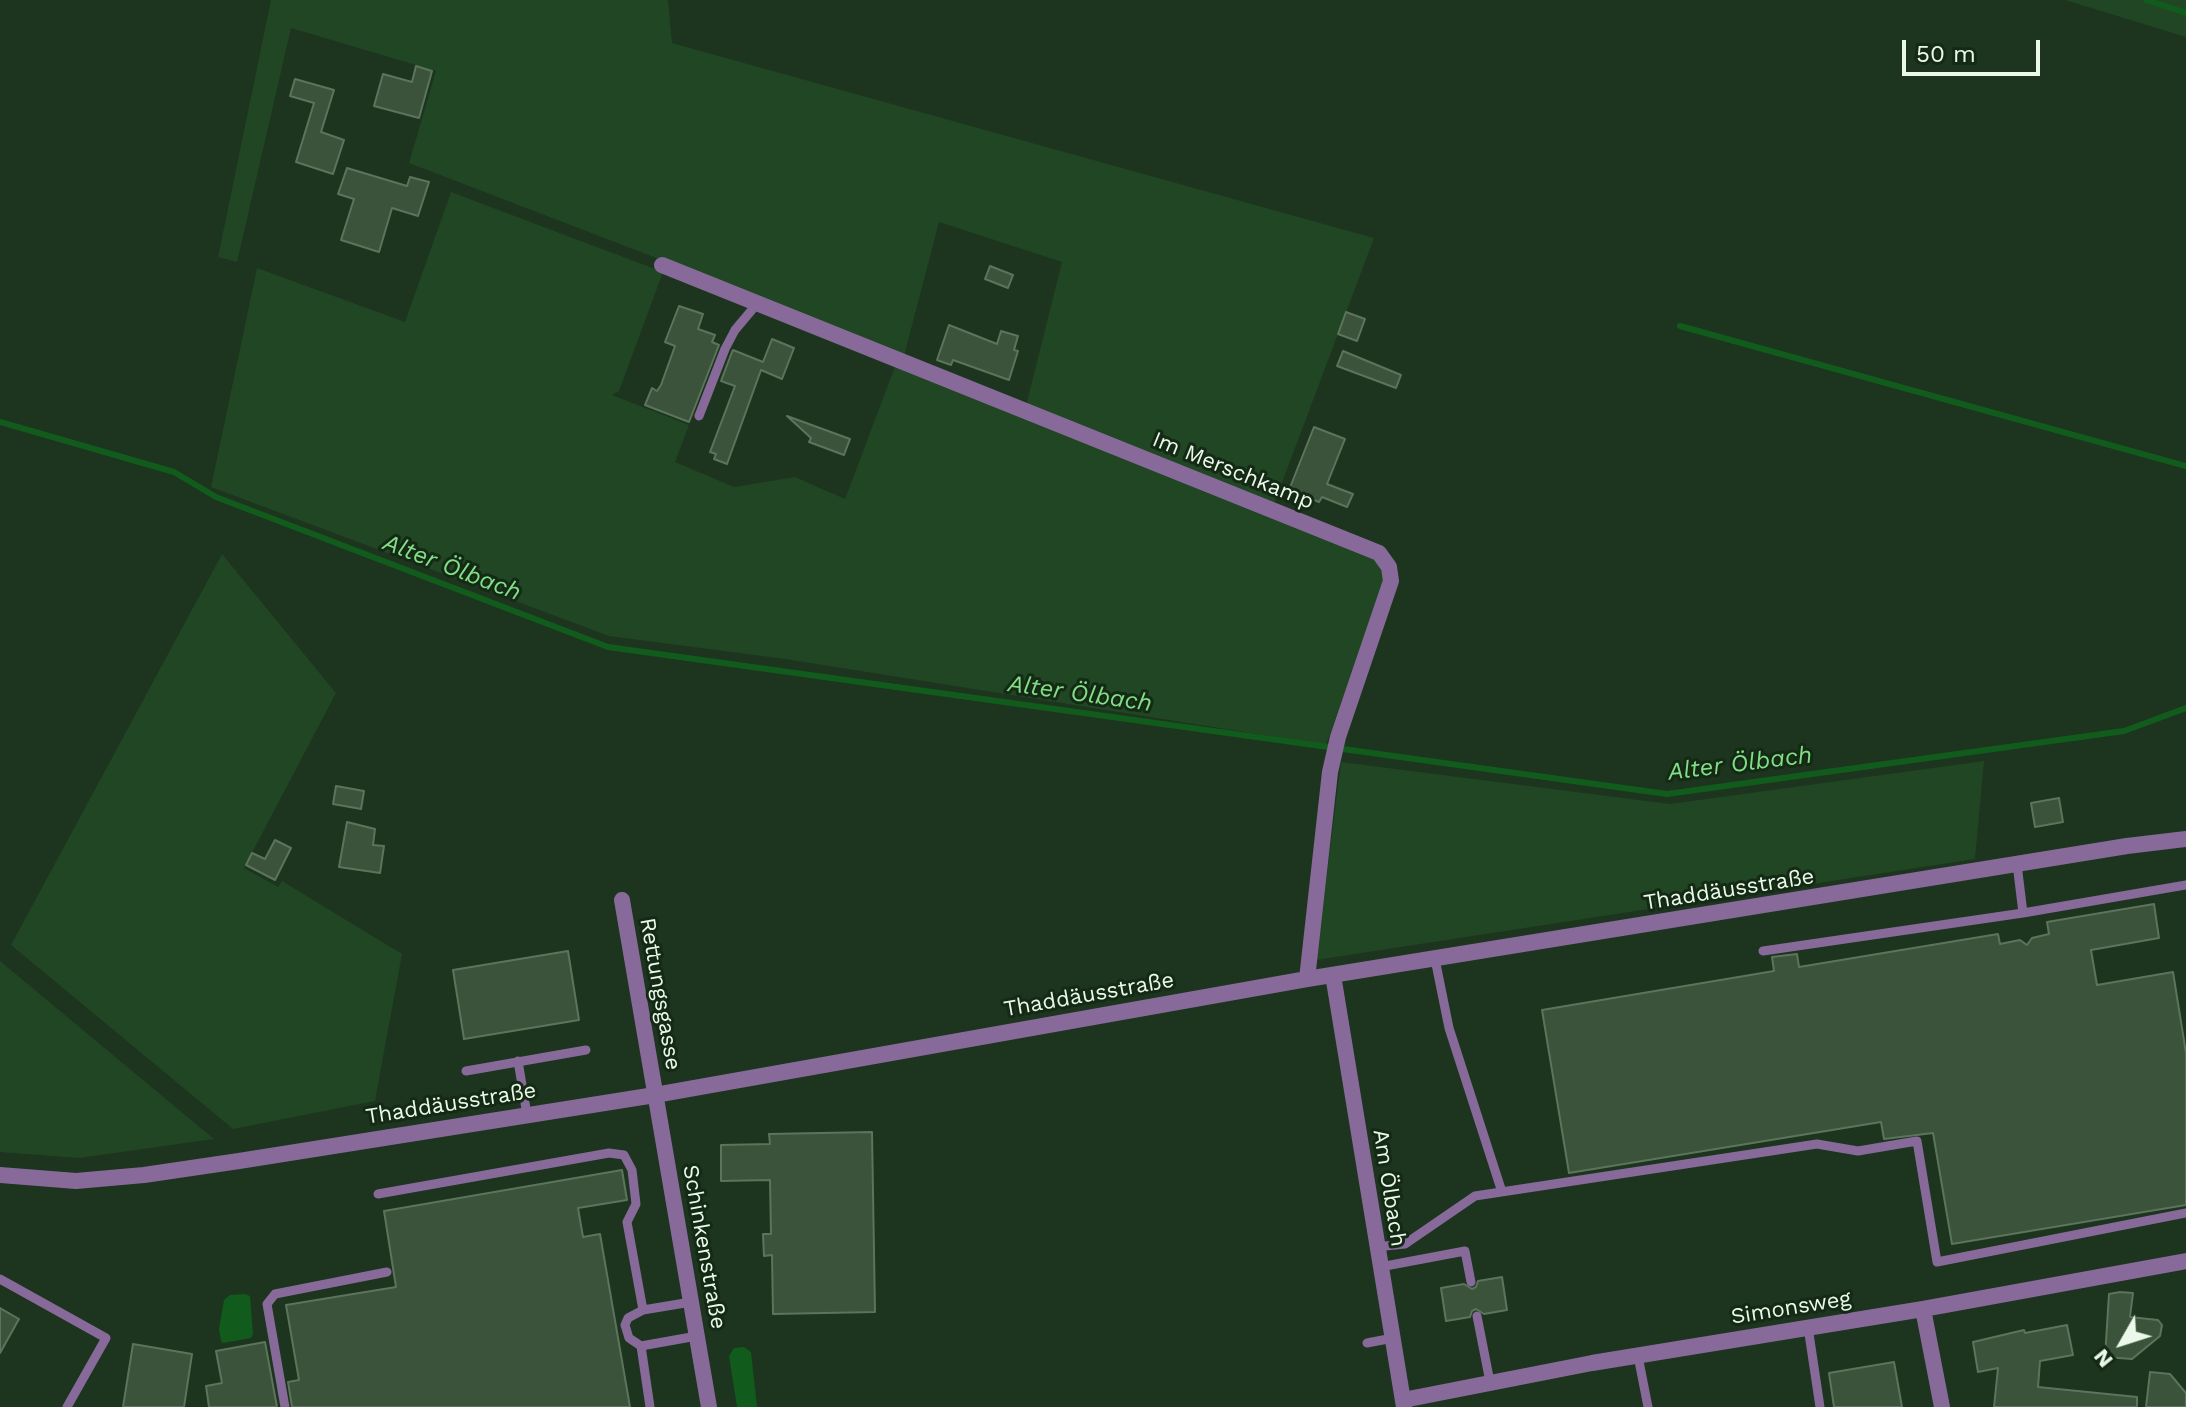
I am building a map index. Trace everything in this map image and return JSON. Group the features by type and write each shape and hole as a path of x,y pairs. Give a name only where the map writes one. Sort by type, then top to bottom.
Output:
{"street":[{"name":"Im Merschkamp","path":"662,265 1379,553 1389,567 1391,581 1338,737 1330,772 1307,979"},
{"name":"Thaddäusstraße","path":"0,1175 76,1181 144,1175 655,1095 1307,979 2186,839"},
{"name":"Rettungsgasse","path":"622,900 655,1095"},
{"name":"Am Ölbach","path":"1333,975 1403,1403"},
{"name":"Schinkenstraße","path":"655,1095 709,1407"},
{"name":"Simonsweg","path":"1403,1403 1490,1382 2186,1261"},
{"path":"1923,1309 1942,1407"}],"lane":[{"path":"699,416 725,349 735,330 756,305"},
{"path":"2017,864 2023,913"},
{"path":"1763,951 2023,913 2186,885"},
{"path":"1435,959 1449,1028 1502,1192"},
{"path":"466,1071 586,1050"},
{"path":"518,1061 527,1115"},
{"path":"1376,1247 1405,1244 1475,1196 1817,1144 1858,1151 1917,1141 1937,1262 2186,1213"},
{"path":"378,1194 609,1153 624,1155 632,1170 636,1204 627,1222 643,1310"},
{"path":"1380,1267 1465,1251 1471,1282"},
{"path":"285,1407 267,1304 275,1294 387,1272"},
{"path":"0,1279 106,1338 67,1407"},
{"path":"691,1302 643,1310 628,1318 625,1325 629,1338 641,1346 697,1336"},
{"path":"1477,1316 1490,1382"},
{"path":"1808,1327 1820,1407"},
{"path":"1367,1343 1393,1338"},
{"path":"641,1346 650,1407"},
{"path":"1638,1356 1648,1407"}],"shaded area":[{"path":"271,0 668,0 672,43 1374,238 1274,504 1026,406 1062,262 939,222 904,356 409,163 436,71 291,28 237,262 218,257"},
{"path":"2065,0 2186,0 2186,37"},
{"path":"451,192 663,272 619,391 612,395 689,425 675,462 734,487 795,477 845,499 896,364 1373,558 1385,580 1326,745 785,659 609,636 211,487 257,268 405,322"},
{"path":"222,554 336,693 244,868 278,887 282,881 402,954 375,1101 233,1129 11,945"},
{"path":"1984,761 1975,859 1316,960 1341,762 1670,804"},
{"path":"0,961 214,1139 79,1158 0,1152"},
{"path":"230,1295 250,1296 253,1334 251,1338 223,1343 219,1329 224,1300"},
{"path":"744,1347 751,1352 757,1407 737,1407 729,1356 734,1348"}],"building":[{"path":"416,66 432,71 419,118 374,106 383,74 412,82"},
{"path":"295,79 334,90 321,132 344,140 333,174 296,162 314,103 290,96"},
{"path":"347,168 407,186 410,177 429,182 418,216 392,208 379,252 341,240 354,199 338,194"},
{"path":"990,266 1013,275 1008,288 985,279"},
{"path":"679,306 703,314 698,329 715,335 712,342 719,345 689,422 645,405 652,388 657,391 661,385 675,346 665,342"},
{"path":"1346,312 1365,319 1357,341 1338,334"},
{"path":"949,325 997,344 1001,331 1018,336 1014,350 1018,351 1009,380 953,360 951,365 937,360"},
{"path":"772,339 794,348 782,379 761,370 727,464 714,459 716,454 710,452 735,386 721,381 732,352 763,362"},
{"path":"1343,351 1401,375 1396,388 1337,366"},
{"path":"787,416 850,439 844,455 809,442 811,438"},
{"path":"1314,427 1345,439 1327,484 1353,494 1347,507 1322,497 1319,502 1289,490"},
{"path":"336,786 364,791 361,809 333,804"},
{"path":"2059,798 2063,822 2035,827 2031,803"},
{"path":"347,822 375,829 373,845 384,846 380,873 339,867"},
{"path":"275,840 291,848 275,880 246,865 252,853 265,859"},
{"path":"2154,904 2159,938 2091,950 2097,985 2173,972 2186,1053 2186,1205 1952,1244 1933,1133 1884,1139 1881,1122 1569,1173 1542,1010 1774,971 1772,957 1797,954 1799,967 1998,934 2000,944 2020,940 2027,945 2032,938 2049,934 2047,922"},
{"path":"568,951 579,1020 464,1039 453,970"},
{"path":"872,1132 875,1312 773,1314 772,1255 764,1256 763,1234 771,1234 770,1180 721,1181 721,1145 770,1144 769,1134"},
{"path":"622,1170 627,1200 578,1208 583,1237 600,1234 630,1407 292,1407 288,1382 299,1380 286,1305 396,1287 384,1211"},
{"path":"1502,1277 1507,1310 1484,1314 1476,1309 1470,1317 1446,1321 1441,1288 1464,1284 1472,1289 1478,1281"},
{"path":"2133,1293 2130,1317 2158,1320 2162,1325 2160,1336 2132,1359 2105,1357 2109,1294"},
{"path":"0,1308 19,1319 0,1353"},
{"path":"2067,1325 2073,1355 2040,1361 2038,1387 2137,1397 2137,1407 1994,1407 1998,1368 1978,1372 1973,1342 2024,1330 2025,1333"},
{"path":"265,1342 277,1407 209,1407 206,1386 222,1383 216,1351"},
{"path":"133,1344 192,1354 184,1407 123,1407"},
{"path":"1894,1362 1902,1407 1834,1407 1829,1373"},
{"path":"2150,1372 2170,1374 2186,1393 2186,1407 2146,1407"}],"waterway":[{"path":"2146,0 2186,13"},
{"path":"1680,326 2186,466"},
{"name":"Alter Ölbach","path":"0,422 174,472 216,497 608,647 1667,794 2124,731 2186,708"}]}
